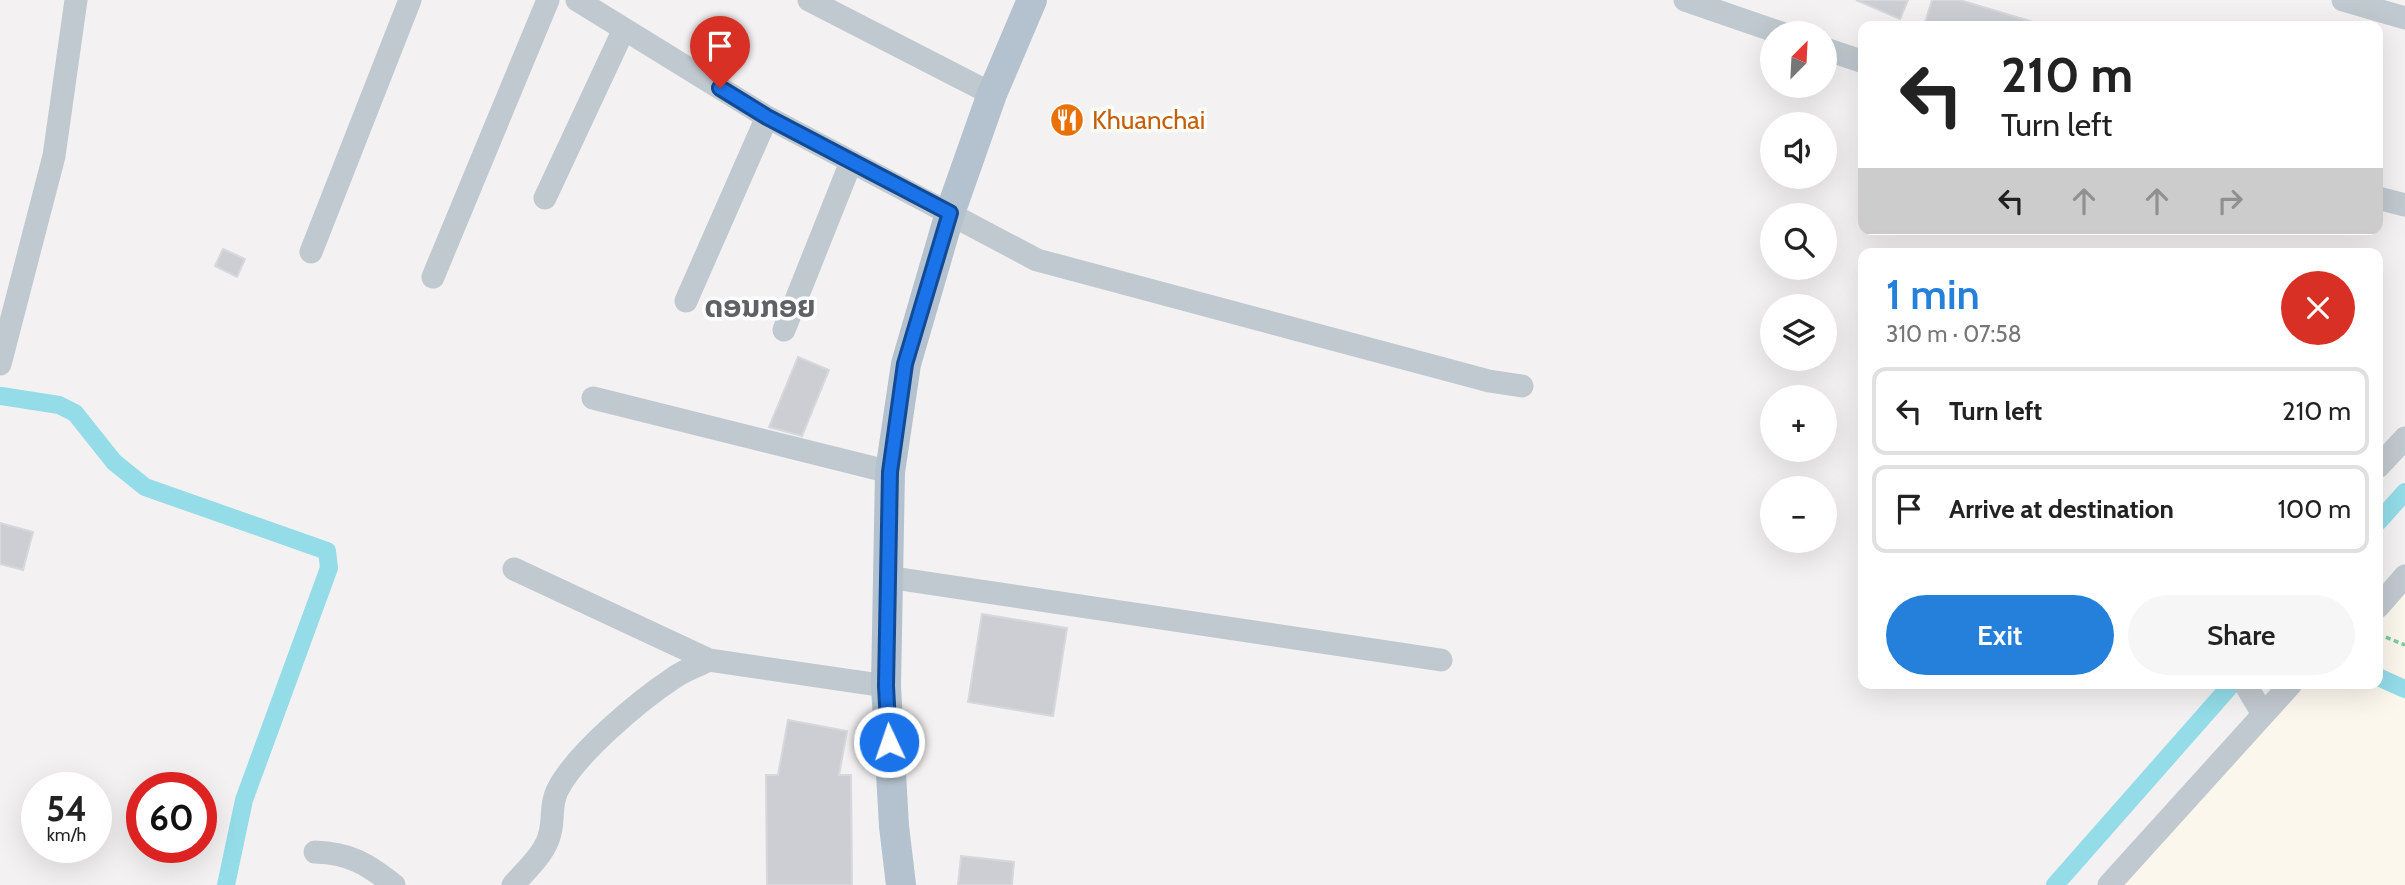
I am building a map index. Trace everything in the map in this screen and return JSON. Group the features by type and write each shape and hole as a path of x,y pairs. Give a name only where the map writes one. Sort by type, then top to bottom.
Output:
{"main road":[{"path":"901,885 894,826 886,686 890,472 905,364 950,213 992,94 1032,0"}],"street":[{"path":"0,364 54,156 76,0"},
{"path":"311,252 410,0"},
{"path":"433,277 548,0"},
{"path":"577,0 767,117 1037,260 1489,381 1522,386"},
{"path":"809,0 992,94"},
{"path":"1685,0 1760,26"},
{"path":"2343,0 2405,18"},
{"path":"545,198 624,29"},
{"path":"1838,53 1858,60"},
{"path":"686,301 767,117"},
{"path":"784,330 851,162"},
{"path":"2383,199 2405,205"},
{"path":"593,398 890,472"},
{"path":"2383,462 2405,438"},
{"path":"514,569 709,660 886,686"},
{"path":"2383,601 2405,576"},
{"path":"887,577 1441,660"},
{"path":"513,885 535,859 550,834 552,804 557,790 591,747 634,708 677,676 709,660"},
{"path":"2247,689 2263,714"},
{"path":"2109,885 2286,689"},
{"path":"315,852 333,853 373,867 394,885"}],"path":[{"path":"2383,636 2405,645"}],"shaded area":[{"path":"2405,576 2405,885 2113,885 2287,689 2383,689 2383,601"}],"building":[{"path":"1856,0 1908,0 1900,19"},
{"path":"1932,0 1960,0 2029,21 1926,21"},
{"path":"223,249 245,259 237,277 215,266"},
{"path":"798,357 829,370 802,436 769,427"},
{"path":"0,523 33,532 23,570 0,564"},
{"path":"982,614 1067,628 1053,716 968,702"},
{"path":"788,720 847,731 839,775 851,775 852,885 767,885 766,775 778,775"},
{"path":"961,856 1014,862 1012,885 958,885"}],"waterway":[{"path":"1,396 59,405 75,413 114,462 145,487 327,551 329,568 244,800 226,885"},
{"path":"2383,516 2405,492"},
{"path":"2383,679 2405,689"},
{"path":"2055,885 2228,689"}],"place":[{"name":"Khuanchai","path":"1067,120"}],"district":[{"name":"ດອນກອຍ","path":"760,307"}],"route":[{"path":"720,88 767,117 950,213 905,364 890,472 886,686 889,742"}]}
